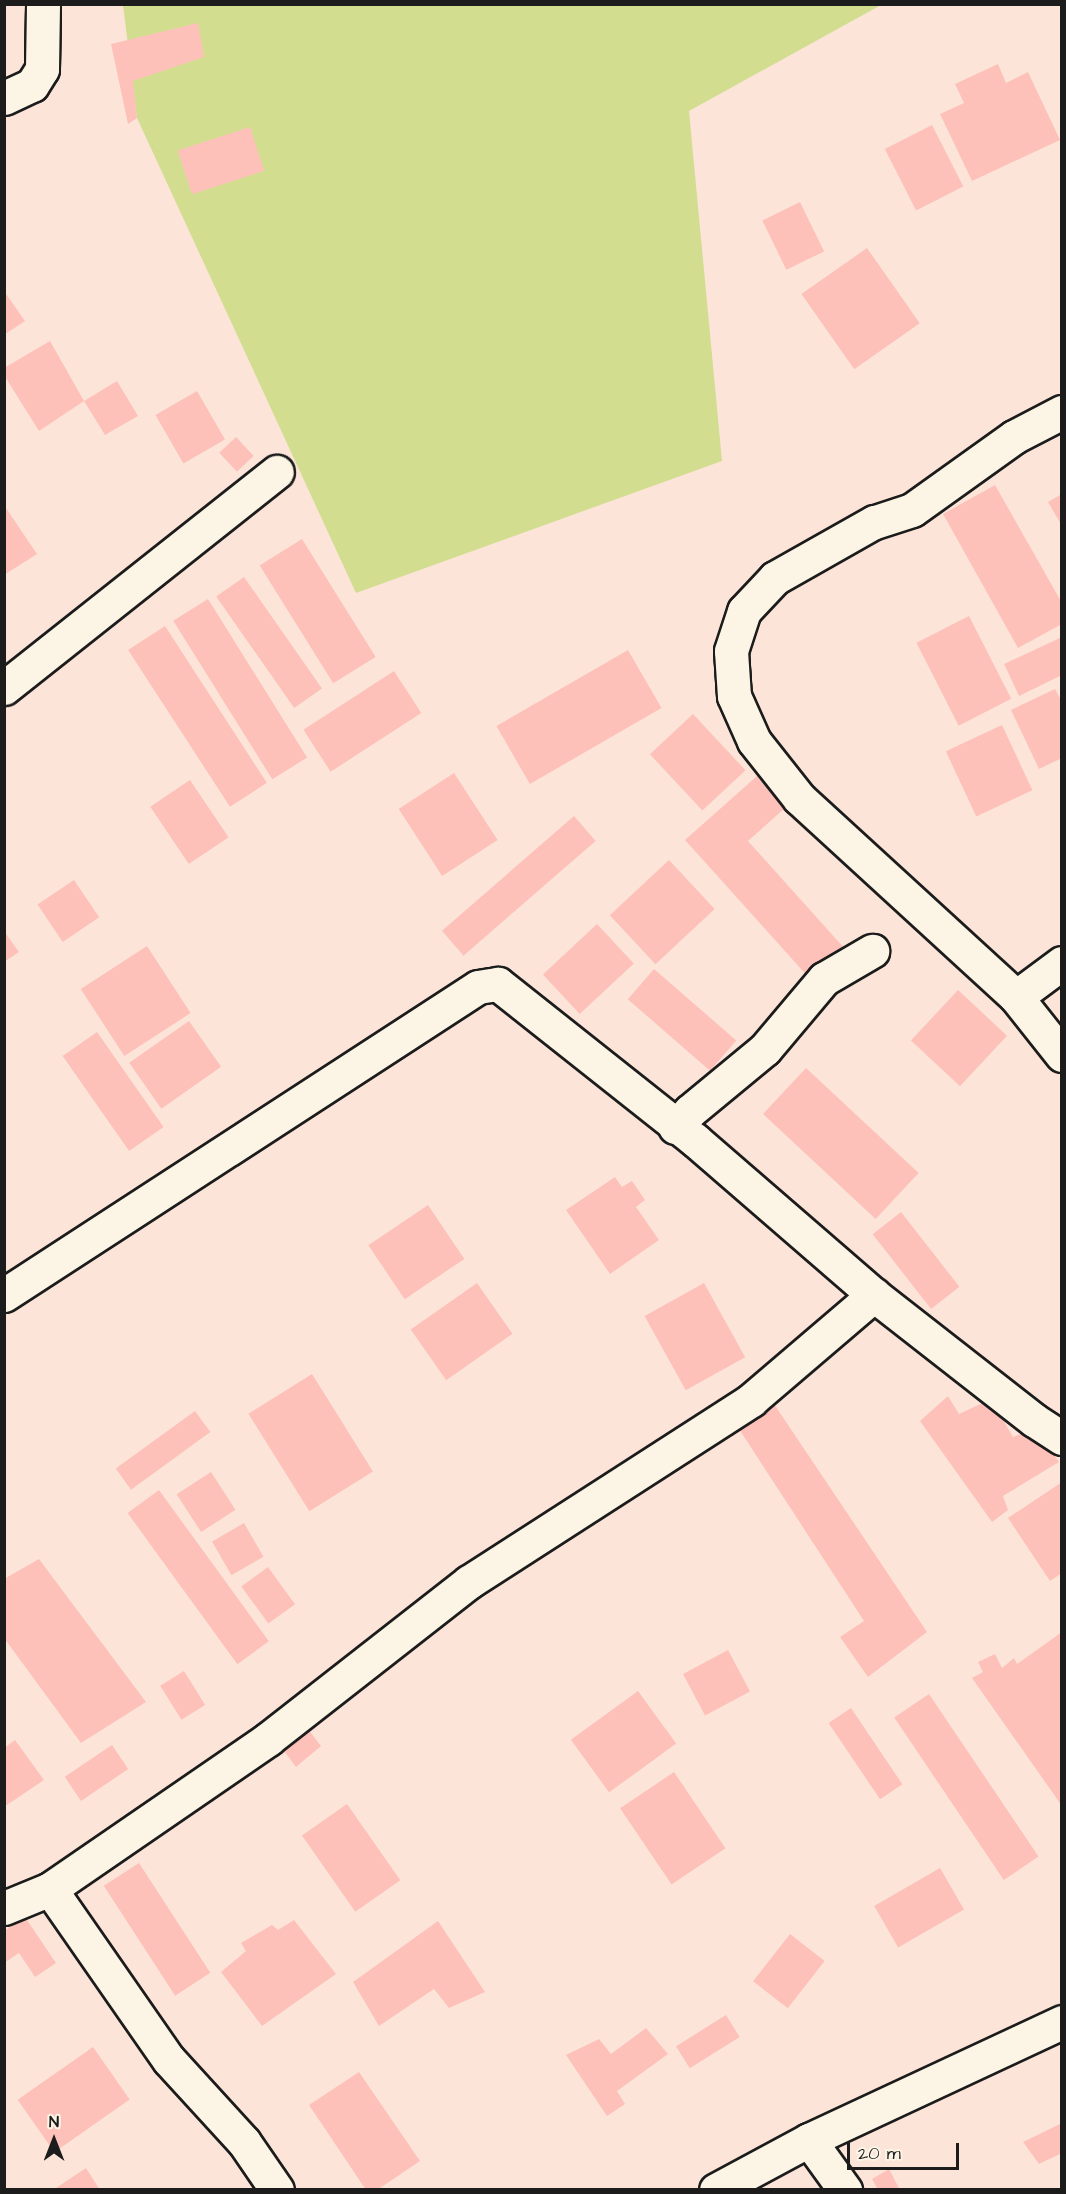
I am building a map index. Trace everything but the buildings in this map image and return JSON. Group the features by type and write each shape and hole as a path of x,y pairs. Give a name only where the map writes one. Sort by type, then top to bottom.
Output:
{"street":[{"path":"4,98 32,85 42,69 43,4"},
{"path":"1062,412 1014,437 912,510 874,522 775,578 744,611 731,651 734,696 754,741 799,798 1016,997 1062,1055"},
{"path":"4,688 277,472"},
{"path":"675,1127 690,1111 765,1049 824,979 872,951"},
{"path":"1016,997 1062,963"},
{"path":"4,1295 21,1288 478,987 498,984 813,1239 874,1295 1034,1420 1062,1438"},
{"path":"4,1908 50,1889 268,1739 469,1582 751,1400 874,1295"},
{"path":"50,1889 169,2060 244,2142 278,2190"},
{"path":"716,2190 809,2140 1062,2022"},
{"path":"809,2140 845,2190"}],"green space":[{"path":"123,5 881,5 689,111 722,461 356,593 137,118"}]}
